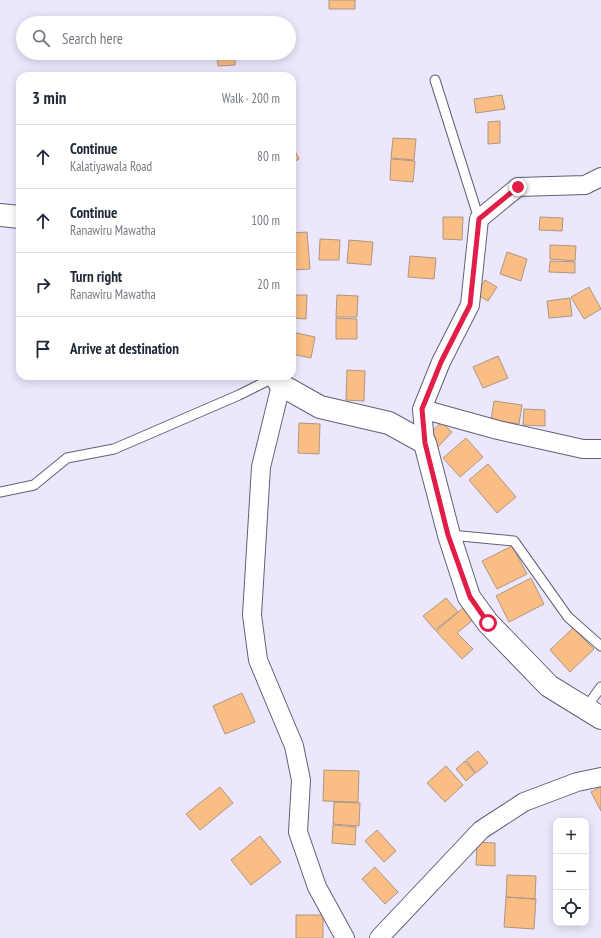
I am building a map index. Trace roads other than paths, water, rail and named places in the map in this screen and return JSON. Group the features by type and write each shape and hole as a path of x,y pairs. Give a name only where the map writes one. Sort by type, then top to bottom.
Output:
{"street":[{"path":"593,714 549,686 488,623 470,597 448,535 425,443 422,409 441,362 470,305 479,219 518,187 584,185 601,177"},
{"path":"0,215 16,217"},
{"path":"277,380 261,467 252,615 258,660 294,746 301,780 298,832 317,886 345,938"},
{"path":"279,380 320,407 389,423 425,443"},
{"path":"422,409 498,430 583,449 601,449"},
{"path":"379,938 481,830 524,802 577,782 601,777"}],"lane":[{"path":"434,80 479,219"},
{"path":"0,492 34,485 67,458 114,449 275,380"},
{"path":"448,535 514,541 568,617 601,646"},
{"path":"593,714 601,687"}]}
